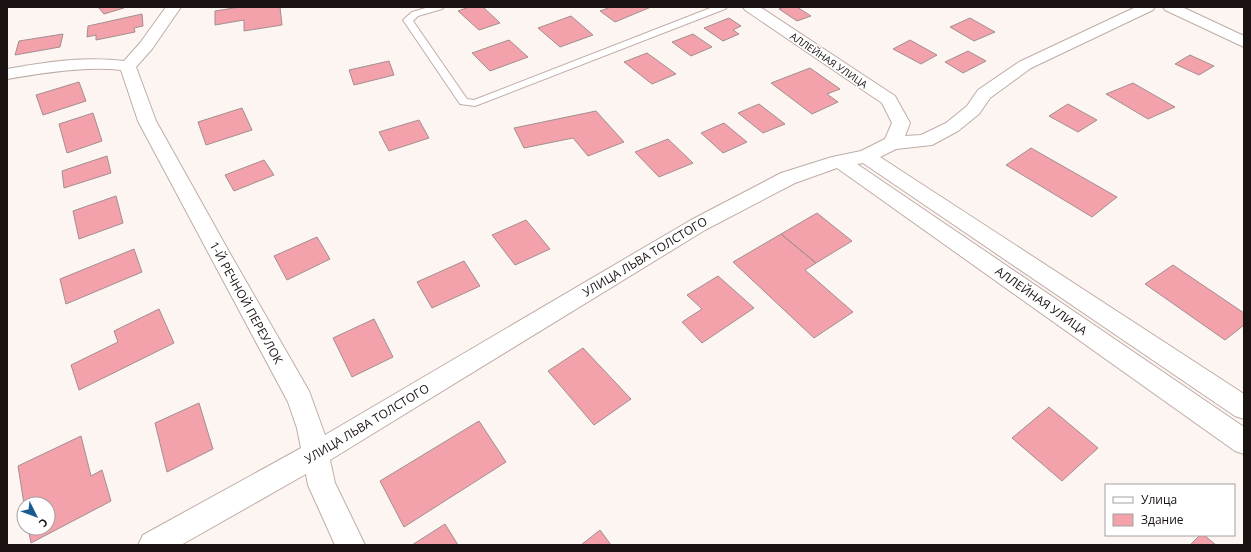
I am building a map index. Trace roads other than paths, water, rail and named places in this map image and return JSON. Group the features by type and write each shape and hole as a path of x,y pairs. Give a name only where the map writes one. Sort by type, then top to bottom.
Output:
{"street":[{"path":"7,74 42,68 103,63 128,66 146,46 174,7"},
{"name":"АЛЛЕЙНАЯ УЛИЦА","path":"750,7 889,100 901,124 893,143"},
{"name":"УЛИЦА ЛЬВА ТОЛСТОГО","path":"153,545 316,454 698,225 788,178 839,161 866,156 893,143 926,141 952,128 972,110 984,94 1025,65 1148,7"},
{"path":"1170,7 1244,42"},
{"name":"1-Й РЕЧНОЙ ПЕРЕУЛОК","path":"128,66 147,121 300,399 310,428 322,485 350,545"},
{"name":"АЛЛЕЙНАЯ УЛИЦА","path":"866,156 1244,408"},
{"name":"АЛЛЕЙНАЯ УЛИЦА","path":"839,161 1244,442"}],"lane":[{"path":"439,7 415,14 408,20 464,102 475,103 722,7"}]}
